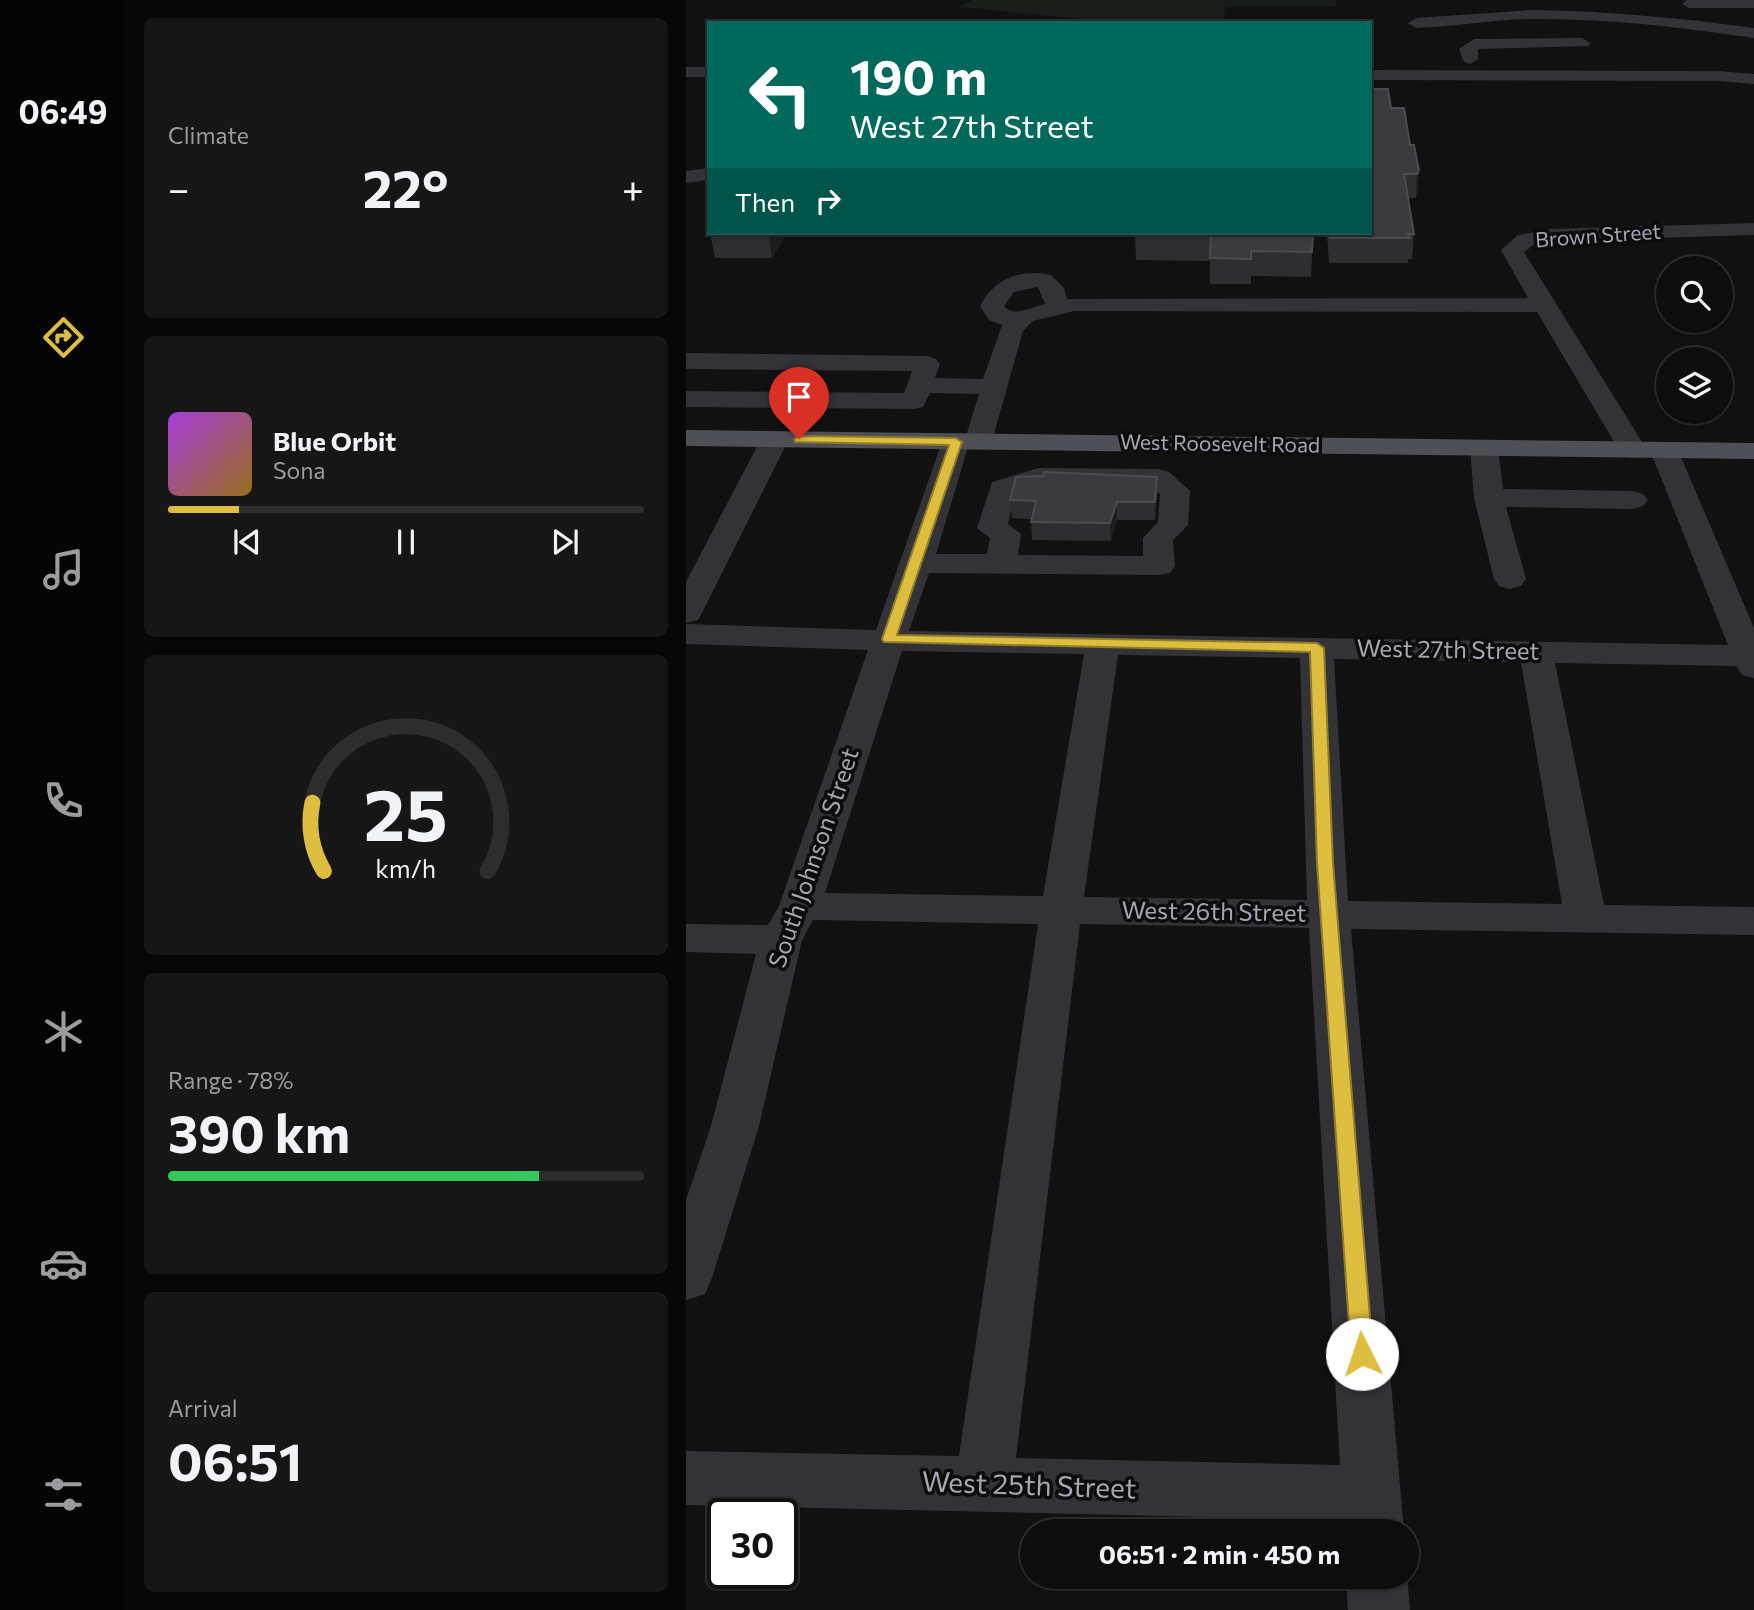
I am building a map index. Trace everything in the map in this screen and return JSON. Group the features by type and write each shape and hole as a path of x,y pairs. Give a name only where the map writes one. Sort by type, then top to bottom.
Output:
{"main road":[{"name":"West Roosevelt Road","path":"686,438 1754,451"}],"street":[{"path":"1673,4 1750,3"},
{"path":"1459,4 1646,4"},
{"path":"1414,7 1427,59"},
{"path":"1416,23 1446,23 1504,15 1653,21 1754,33"},
{"path":"1594,43 1486,43 1468,47 1470,59 1475,65 1483,67 1754,79"},
{"path":"1724,46 1754,46"},
{"path":"1427,59 1549,72 1590,68"},
{"path":"1372,74 1427,59 1470,59"},
{"path":"686,72 707,72"},
{"path":"686,177 707,174"},
{"name":"Brown Street","path":"1633,450 1514,258 1512,250 1525,240 1559,235 1754,229"},
{"path":"1058,307 1052,288 1043,280 1006,285 998,291 992,306 998,315 1018,323 1025,316 1058,307 1129,302 1544,305"},
{"name":"South Johnson Street","path":"686,1278 734,1126 790,923 888,639 967,442 995,387 1011,329 1018,323"},
{"path":"686,361 927,363 914,401 686,399"},
{"path":"919,385 995,387"},
{"path":"688,604 775,439"},
{"path":"1001,564 1049,442"},
{"path":"917,563 1159,566 1144,508 1165,443"},
{"path":"1484,448 1489,498 1510,579"},
{"path":"1664,450 1751,662"},
{"path":"1489,498 1633,500"},
{"path":"1024,500 1144,508"},
{"name":"West 27th Street","path":"686,634 1103,645 1536,652 1751,662"},
{"path":"984,1483 1061,911 1103,645"},
{"path":"1317,648 1325,863 1331,914 1373,1512"},
{"path":"1536,652 1586,919"},
{"name":"West 26th Street","path":"686,938 790,923 1061,911 1754,921"},
{"name":"West 25th Street","path":"686,1478 984,1483 1373,1512"},
{"path":"1378,1589 1379,1610"}],"shaded area":[{"path":"972,0 1335,0 1337,6 1225,7 1224,21 1102,21 958,7"}],"building":[{"path":"1372,89 1388,89 1391,108 1404,108 1410,145 1414,145 1419,170 1417,174 1404,174 1414,234 1408,234 1410,238 1330,238 1329,235 1372,235"},
{"path":"1135,235 1313,235 1312,252 1251,251 1251,259 1210,258 1211,236"},
{"path":"1044,472 1157,477 1155,502 1117,502 1110,523 1031,522 1036,501 1010,500 1016,477 1043,476"}],"route":[{"path":"799,439 956,442 923,546 888,639 1317,648 1325,863 1331,914 1362,1354"}]}
